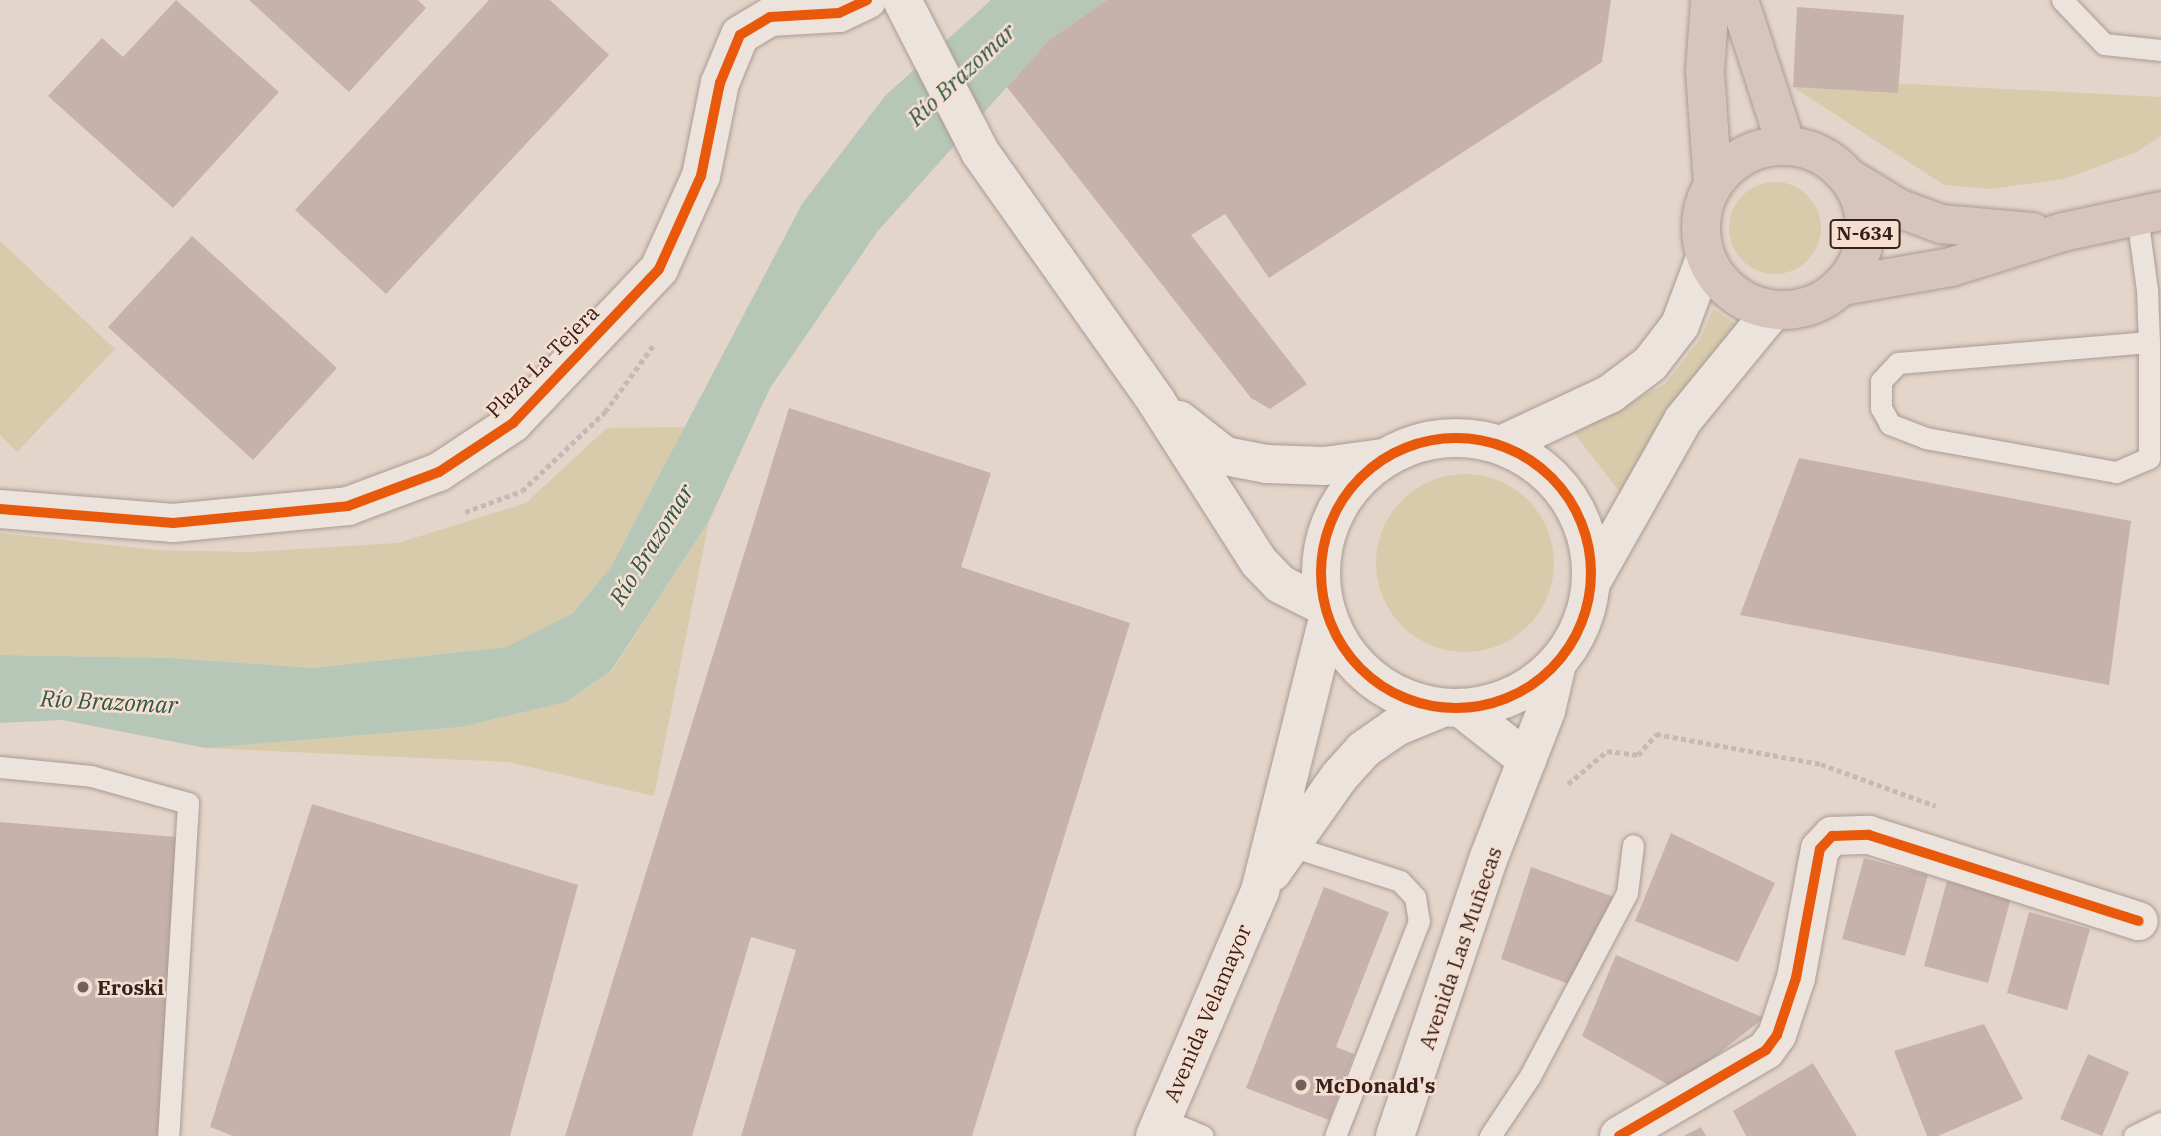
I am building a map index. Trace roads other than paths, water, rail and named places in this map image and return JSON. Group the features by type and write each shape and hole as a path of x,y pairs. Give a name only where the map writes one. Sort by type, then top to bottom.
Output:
{"highway":[{"name":"N-634","path":"1710,0 1705,72 1713,184"},
{"path":"1739,0 1786,145"},
{"name":"N-634","path":"1849,178 1866,222 1856,268 1842,286 1821,301 1798,310 1773,310 1731,293 1705,258 1700,233 1703,208 1713,184 1732,162 1757,150 1786,145 1810,150 1832,161 1849,178 1898,208 1941,224 2063,232"},
{"name":"N-634","path":"1842,286 1951,267 2063,232 2149,213"}],"street":[{"path":"775,8 839,13 867,0"},
{"name":"Plaza La Tejera","path":"0,509 173,523 348,506 439,472 513,424 659,269 701,176 720,83 740,35 775,8"},
{"path":"907,12 980,152 1156,401 1259,562 1280,584 1326,613"},
{"path":"1501,445 1610,394 1650,364 1680,325 1705,258"},
{"path":"1260,891 1363,750 1396,727 1452,708 1516,696 1558,664 1578,634 1592,581 1683,420 1773,310"},
{"path":"1156,401 1225,456 1267,464 1324,466 1384,458 1441,439 1501,445 1540,466 1569,498 1588,537 1592,581"},
{"path":"1384,458 1352,486 1330,522 1320,564 1326,613 1346,653 1373,680 1406,699 1452,708 1527,760"},
{"path":"1260,891 1326,613"},
{"name":"Avenida Las Muñecas","path":"1395,1136 1558,664"},
{"path":"1619,1136 1766,1050 1777,1035 1796,978 1820,849 1832,836 1869,835 2139,921"},
{"name":"Avenida Velamayor","path":"1159,1127 1260,891"}],"lane":[{"path":"2062,0 2104,44 2161,50"},
{"path":"2149,213 2149,342 2149,458 2116,471 1926,438 1890,424 1881,408 1881,381 1898,363 2149,342"},
{"path":"0,766 91,776 188,803 168,1136"},
{"path":"1490,1136 1530,1076 1627,893 1633,845"},
{"path":"1291,846 1400,881 1415,897 1419,921 1335,1136"},
{"path":"2134,1136 2161,1123"},
{"path":"1159,1127 1203,1136"}],"water":[{"name":"Río Brazomar","path":"991,0 1107,0 1049,40 877,232 770,388 709,521 611,671 566,702 461,727 206,748 62,720 0,723 0,655 171,658 313,668 506,647 573,613 611,567 802,204 885,96"}],"place":[{"name":"Eroski","path":"83,987"},
{"name":"McDonald's","path":"1301,1085"}]}
